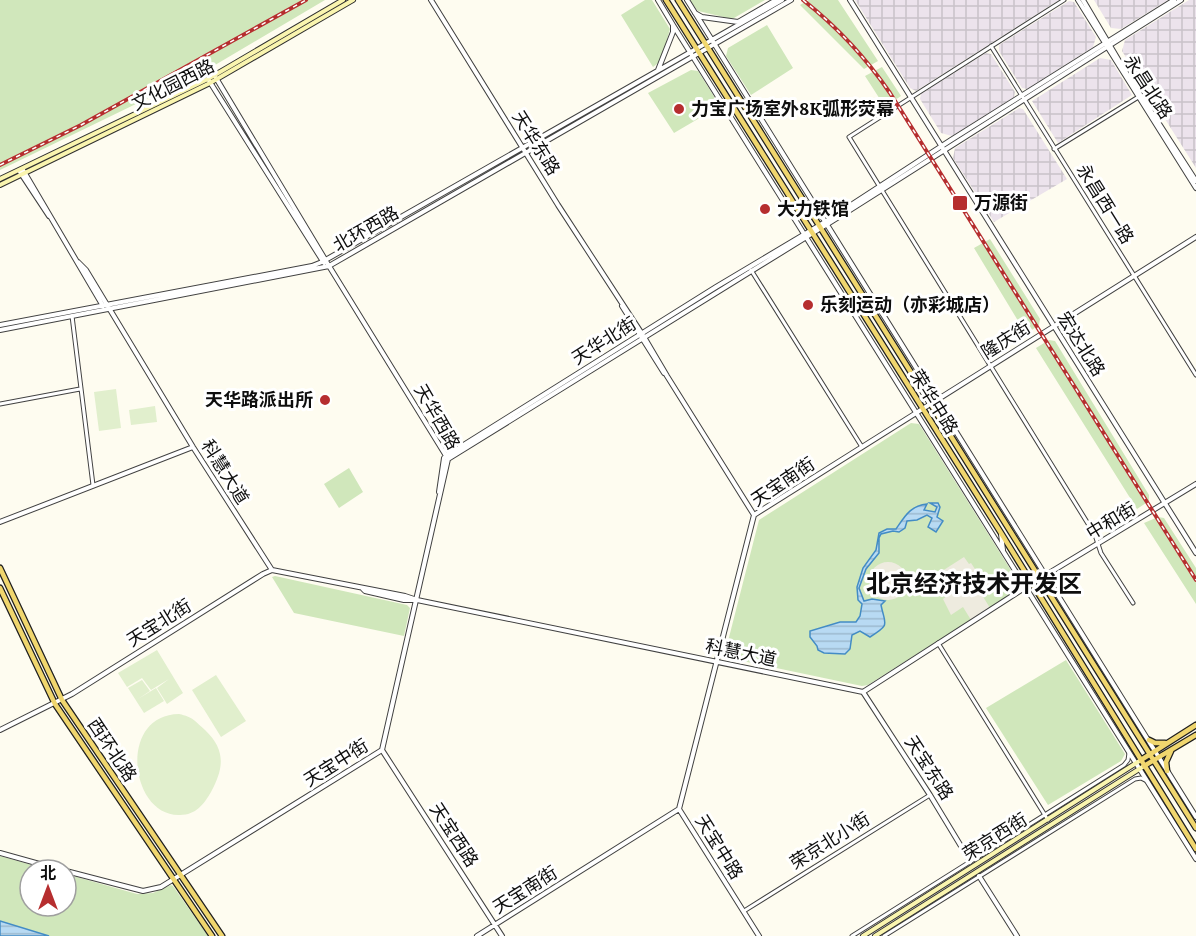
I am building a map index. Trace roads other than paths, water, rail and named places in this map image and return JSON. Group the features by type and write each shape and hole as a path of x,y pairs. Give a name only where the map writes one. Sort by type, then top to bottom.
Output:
{"main road":[{"name":"文化园西路","path":"0,179 209,81 343,0"},
{"name":"文化园西路","path":"215,77 353,0"},
{"name":"荣华中路","path":"666,0 1001,533 1141,760 1142,767 1196,849"},
{"name":"荣华中路","path":"678,0 963,455 1043,578 1075,634 1157,759 1196,828"},
{"name":"文化园西路","path":"0,185 21,171"},
{"name":"西环北路","path":"0,568 62,700 222,936"},
{"name":"西环北路","path":"0,588 55,704 212,936"},
{"path":"1141,760 1196,725"},
{"path":"1142,767 1196,735"},
{"path":"1149,740 1155,743 1167,742"},
{"path":"1167,771 1166,762 1171,751"},
{"name":"荣京西街","path":"863,936 1141,760"},
{"name":"荣京西街","path":"875,936 1142,767"}],"street":[{"name":"天华东路","path":"431,0 754,515"},
{"path":"658,0 1136,764 1142,767 1147,781 1196,859"},
{"path":"687,0 937,399 1043,578 1072,619 1149,740 1153,753"},
{"path":"694,12 702,17 738,22 776,0"},
{"path":"713,42 782,0"},
{"path":"713,42 791,0"},
{"name":"宏达北路","path":"850,0 1196,552"},
{"path":"1064,0 849,137 1095,535 1101,553 1133,603"},
{"name":"永昌北路","path":"1078,0 1107,44"},
{"name":"永昌北路","path":"1083,0 1124,75 1141,96 1196,181"},
{"path":"820,227 1174,0"},
{"path":"1107,44 1181,0"},
{"path":"657,73 673,32 673,25"},
{"name":"北环西路","path":"0,325 305,272 328,266 526,153 713,42"},
{"name":"永昌西一路","path":"991,46 1196,375"},
{"name":"北环西路","path":"0,330 312,267 692,55"},
{"name":"天华西路","path":"215,77 324,261"},
{"name":"天华西路","path":"209,81 447,457 417,600"},
{"path":"742,89 743,104"},
{"path":"1054,149 1141,96"},
{"name":"永昌北路","path":"1141,96 1196,188"},
{"name":"科慧大道","path":"21,171 78,262 86,270 106,307 272,570 863,692"},
{"path":"779,180 781,198"},
{"name":"天华北街","path":"642,336 820,227"},
{"name":"天华北街","path":"447,457 805,236"},
{"name":"隆庆街","path":"922,408 1196,237"},
{"path":"852,265 853,279"},
{"path":"751,270 862,447"},
{"path":"72,316 93,485"},
{"path":"890,357 892,374"},
{"path":"0,404 80,389"},
{"name":"天宝南街","path":"717,662 754,515 922,408"},
{"path":"962,440 963,455"},
{"path":"0,522 193,447"},
{"name":"中和街","path":"1032,584 1196,484"},
{"path":"1001,533 1003,552"},
{"name":"天宝北街","path":"0,730 62,700 272,570"},
{"path":"863,692 1032,584"},
{"name":"天宝中街","path":"78,874 143,891 161,887 382,750 417,600"},
{"path":"1072,619 1075,634"},
{"path":"938,643 1048,820"},
{"name":"天宝中路","path":"717,662 679,809 759,936"},
{"name":"天宝东路","path":"863,692 970,861"},
{"path":"1108,708 1110,722"},
{"name":"天宝西路","path":"382,750 502,936"},
{"path":"852,936 1124,765 1128,760 1129,751"},
{"path":"1157,759 1196,817"},
{"path":"884,936 1135,778 1147,781"},
{"name":"荣京北小街","path":"744,911 930,795"},
{"path":"1187,802 1189,817"},
{"name":"天宝南街","path":"477,936 679,809"},
{"path":"0,853 18,858"},
{"path":"979,876 1017,936"}],"water":[{"path":"930,503 938,503 940,507 937,517 943,521 936,532 928,527 932,518 927,515 917,520 907,521 905,528 899,532 881,534 879,553 866,569 859,588 864,601 872,599 885,601 881,605 885,620 884,626 870,637 860,631 852,635 850,649 845,654 824,653 818,650 810,637 810,631 840,622 856,622 860,616 862,604 858,600 857,587 863,568 876,550 879,533 887,529 896,529 909,512 921,505 927,504 924,510 935,512 937,507"},
{"path":"0,921 49,936 0,936"}],"railway":[{"path":"0,165 81,125 306,0"},
{"path":"803,0 850,43 890,93 1196,580"}],"place":[{"name":"力宝广场室外8K弧形荧幕","path":"679,109"},
{"name":"万源街","path":"960,203"},
{"name":"大力铁馆","path":"765,209"},
{"name":"乐刻运动（亦彩城店）","path":"808,305"},
{"name":"天华路派出所","path":"325,400"}],"district":[{"name":"北京经济技术开发区","path":"974,584"}]}
